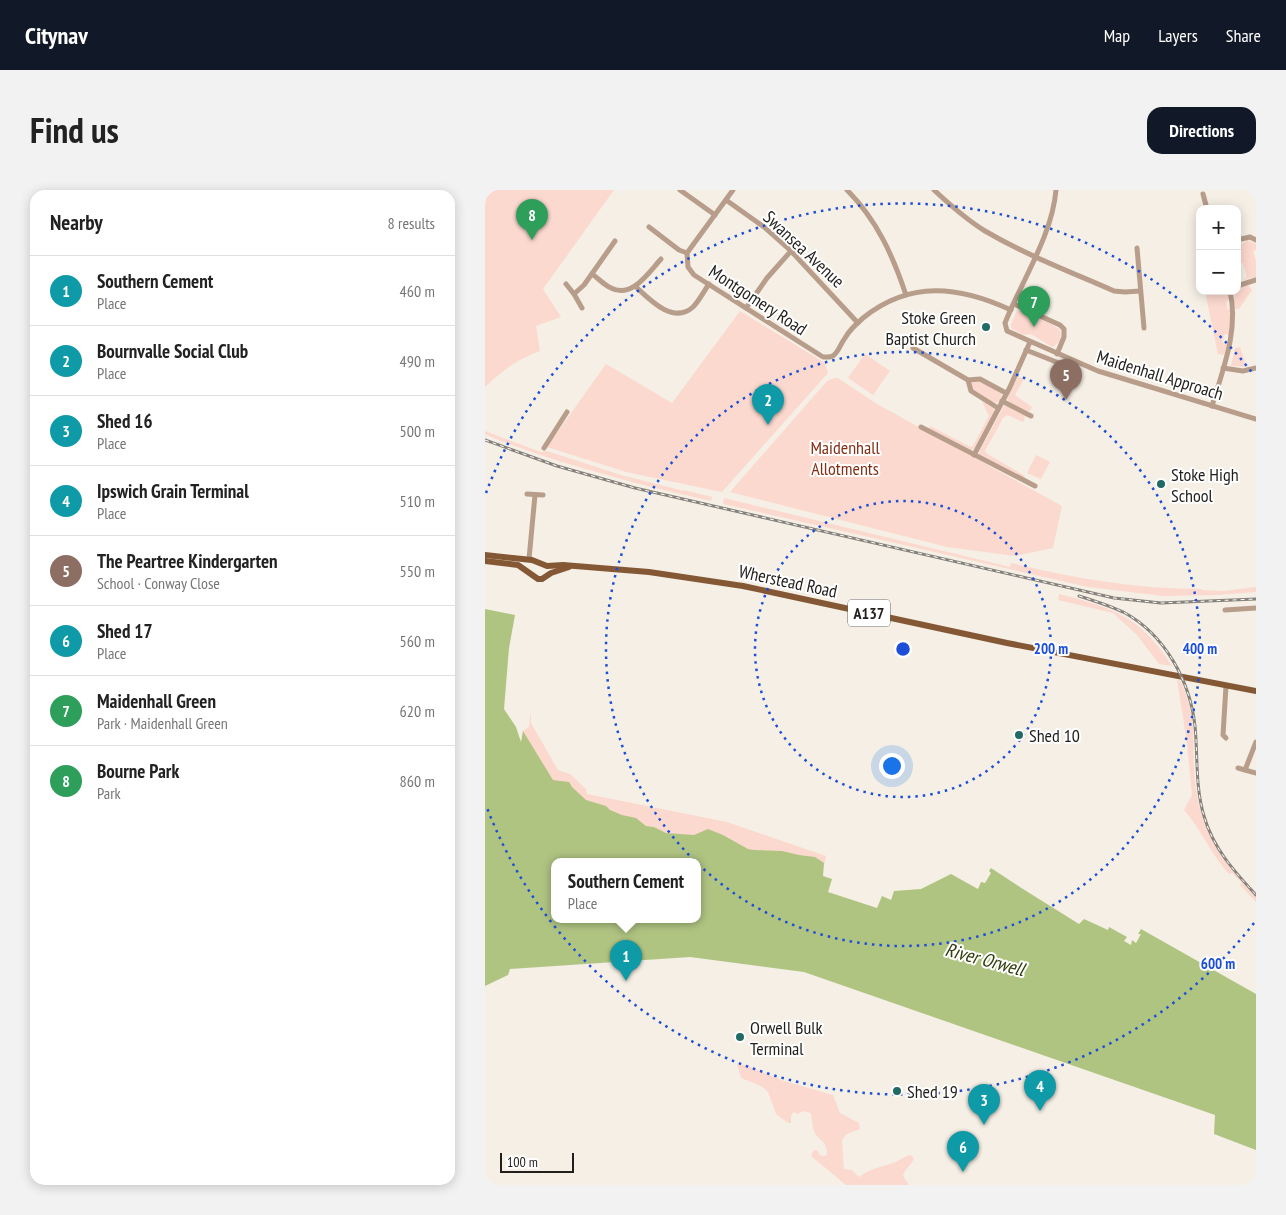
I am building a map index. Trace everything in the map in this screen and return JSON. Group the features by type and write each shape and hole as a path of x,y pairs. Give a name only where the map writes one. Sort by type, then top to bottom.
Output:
{"main road":[{"name":"Wherstead Road","path":"485,555 529,559 547,566 577,566 649,572 743,586 1007,643 1256,691"},
{"path":"485,561 517,565 536,578 543,578 543,570 537,563"},
{"name":"Wherstead Road","path":"543,578 556,571 577,566"}],"street":[{"path":"680,190 715,215"},
{"path":"649,227 679,250 687,253 733,190"},
{"path":"847,190 865,210 881,234 895,262 906,295"},
{"path":"935,190 955,209 984,230 1023,251 1114,291 1141,291"},
{"path":"1013,307 1052,214 1056,190"},
{"path":"1203,194 1206,205"},
{"name":"Swansea Avenue","path":"726,200 764,227 791,251 858,323"},
{"path":"1241,239 1250,237 1256,240"},
{"path":"574,294 592,274 615,241"},
{"path":"1137,248 1143,328"},
{"path":"746,308 767,278 791,251"},
{"name":"Montgomery Road","path":"687,253 688,267 694,275 815,352 829,357 834,355 845,337 858,323"},
{"path":"592,274 611,288 617,290 632,289 661,259"},
{"path":"1241,285 1256,280"},
{"path":"566,284 582,308"},
{"path":"635,286 649,300 666,311 676,314 687,311 694,306 709,284"},
{"path":"858,323 878,308 906,295 935,290 960,292 1013,307 1060,325 1064,329 1064,337 1057,354"},
{"path":"1212,406 1232,328 1233,305 1231,295"},
{"name":"Maidenhall Approach","path":"1013,307 1005,323 1007,331 1030,342 1098,372 1256,419"},
{"path":"974,455 1007,393 1030,342"},
{"path":"913,348 968,380 981,379 1007,393"},
{"path":"1026,350 1064,366"},
{"path":"1223,368 1239,371 1256,368"},
{"path":"968,380 971,391 998,408"},
{"path":"1002,401 1031,416"},
{"path":"543,448 567,412"},
{"path":"921,427 1035,486"},
{"path":"527,494 543,496"},
{"path":"529,559 535,495"},
{"path":"1225,610 1256,608"},
{"path":"1226,686 1223,735 1226,738"},
{"path":"1245,770 1255,751 1256,742"},
{"path":"1238,768 1256,773"}],"green space":[{"path":"485,190 614,190 543,289 561,317 536,326 540,351 510,366 485,387"},
{"path":"1247,240 1256,244 1256,250 1253,251 1256,261 1256,279 1243,280 1247,277 1243,263 1241,263 1241,244"},
{"path":"1247,284 1252,290 1239,309 1235,309 1234,295 1241,295 1241,286"},
{"path":"1206,295 1229,295 1229,300 1226,301 1227,309 1231,310 1229,335 1225,334 1222,342 1227,344 1224,355 1218,354"},
{"path":"1017,310 1028,313 1027,316 1038,321 1041,318 1059,329 1061,337 1059,342 1052,347 1031,334 1023,335 1012,329 1011,325"},
{"path":"740,311 825,363 828,373 722,492 626,472 547,447 606,364 672,403"},
{"path":"1240,347 1246,365 1249,367 1231,366 1235,348"},
{"path":"865,354 890,371 873,395 848,378"},
{"path":"1018,376 1024,379 1015,395 1032,407 1030,411 1017,408 1007,399"},
{"name":"Maidenhall Allotments","path":"838,378 877,404 1062,506 1053,548 1015,556 947,547 730,492 827,381"},
{"path":"974,381 993,387 999,392 1002,395 999,403 993,402 973,390 971,383"},
{"path":"982,401 994,409 995,413 976,449 970,450 929,429 930,426 971,447 973,446 989,416"},
{"path":"1007,405 1025,415 1024,421 1007,415 1003,418 985,451 1025,476 1023,479 980,455 979,452 1004,406"},
{"path":"485,431 541,452 547,451 621,475 712,497 711,501 627,481 572,465 491,437 485,434"},
{"path":"1036,455 1050,462 1041,479 1027,473"},
{"path":"724,498 1010,567 1011,563 1082,578 1129,585 1223,591 1256,587 1256,592 1163,596 1088,587 723,504"},
{"path":"1059,594 1095,604 1124,617 1137,625 1149,636 1172,666 1159,664 1137,635 1113,613 1058,600"},
{"path":"1177,680 1181,681 1192,717 1195,780 1199,806 1204,821 1225,861 1256,897 1256,902 1240,885 1242,883 1223,867 1184,810 1192,795 1187,742"},
{"path":"531,710 531,723 558,770 570,774 586,789 587,794 727,822 826,856 822,876 678,845 558,787 522,743 523,731 529,727"},
{"path":"737,1064 748,1066 784,1081 833,1095 840,1113 859,1123 860,1129 847,1134 842,1140 844,1169 852,1170 859,1177 871,1170 911,1155 914,1158 903,1176 909,1185 846,1185 811,1156 814,1150 817,1150 820,1155 827,1155 824,1144 814,1131 811,1113 803,1111 798,1114 793,1112 791,1123 788,1123 776,1114 768,1092 761,1086 741,1078"}],"water":[{"name":"River Orwell","path":"485,609 515,615 509,648 504,709 516,727 521,742 523,731 553,780 569,782 586,800 606,806 610,810 622,815 636,818 646,826 654,827 666,833 694,835 708,829 748,849 782,851 815,857 824,863 823,876 832,879 828,892 877,908 882,896 891,900 894,891 921,889 951,874 978,889 981,882 985,883 991,873 989,871 991,868 1079,924 1084,919 1108,930 1109,927 1127,937 1124,941 1131,945 1132,940 1136,943 1141,934 1138,934 1141,929 1256,994 1256,1150 1214,1134 1215,1115 804,972 690,957 510,969 508,975 485,986"}],"railway":[{"path":"485,440 557,466 635,488 1114,598 1161,603 1256,599"},
{"path":"1079,596 1120,610 1139,622 1152,634 1173,661 1188,692 1192,709 1195,726 1199,794 1208,828 1225,858 1256,895"}],"place":[{"name":"Bourne Park","path":"532,240"},
{"name":"Stoke Green Baptist Church","path":"986,327"},
{"name":"Maidenhall Green","path":"1034,327"},
{"name":"The Peartree Kindergarten","path":"1066,400"},
{"name":"Bournvalle Social Club","path":"768,425"},
{"name":"Stoke High School","path":"1161,484"},
{"name":"Shed 10","path":"1019,735"},
{"name":"Southern Cement","path":"626,981"},
{"name":"Orwell Bulk Terminal","path":"740,1037"},
{"name":"Shed 19","path":"897,1091"},
{"name":"Ipswich Grain Terminal","path":"1040,1111"},
{"name":"Shed 16","path":"984,1125"},
{"name":"Shed 17","path":"963,1172"}]}
